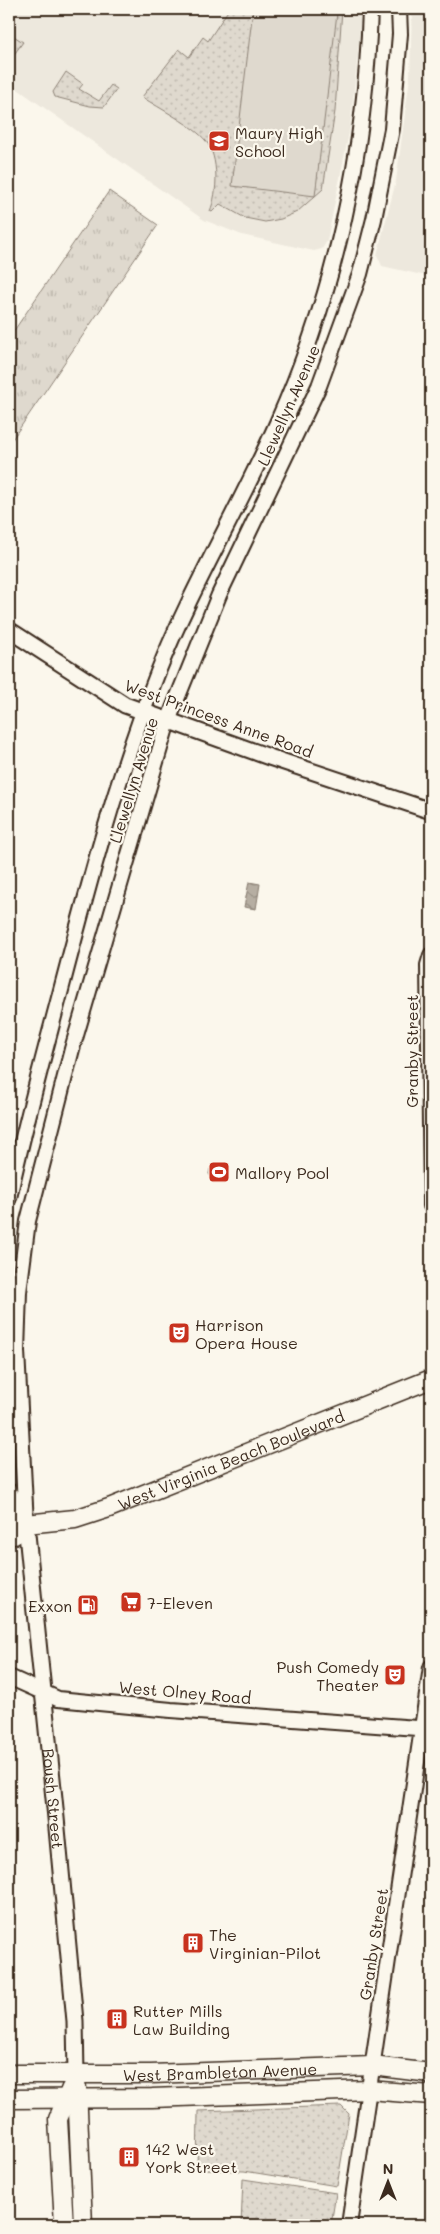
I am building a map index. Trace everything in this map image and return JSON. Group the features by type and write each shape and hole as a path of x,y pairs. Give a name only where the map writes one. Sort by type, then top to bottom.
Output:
{"main road":[{"name":"West Princess Anne Road","path":"9,630 125,705 431,811"},
{"name":"West Virginia Beach Boulevard","path":"26,1524 75,1519 109,1508 431,1379"},
{"path":"9,1514 26,1524 14,1535 9,1535"},
{"name":"Boush Street","path":"26,1524 75,2021 76,2074 72,2098 83,2225"},
{"name":"West Brambleton Avenue","path":"9,2074 151,2074 372,2066 431,2072"},
{"name":"West Brambleton Avenue","path":"9,2099 152,2098 369,2090 431,2095"},
{"name":"Boush Street","path":"64,2225 58,2120 72,2098"}],"street":[{"name":"Llewellyn Avenue","path":"9,1198 93,866 115,790 143,712 190,598 277,422 320,311 341,233 358,146 367,77 370,9"},
{"name":"Llewellyn Avenue","path":"26,1524 17,1351 19,1292 28,1221 72,1049 168,721 219,594 319,386 360,274 374,219 392,129 400,34 399,9"},
{"name":"Granby Street","path":"431,955 428,965 428,1025 431,1206"},
{"path":"9,1491 13,1504 26,1524"},
{"name":"Granby Street","path":"349,2225 372,2066 427,1728 431,1667"},
{"name":"West Olney Road","path":"9,1677 58,1699 171,1710 427,1728"}],"shaded area":[{"name":"Maury High School","path":"9,9 360,9 361,26 350,128 327,241 322,249 314,251 242,235 204,220 9,83"},
{"path":"412,9 431,9 431,277 382,266 377,255 396,181 410,77"}],"green space":[{"path":"229,9 342,9 335,111 323,189 297,212 281,219 265,222 245,218 220,204 212,212 210,211 215,195 216,175 213,156 206,141 193,129 142,97 179,49 189,57 203,37 208,41"},
{"path":"253,9 301,9 337,13 315,196 232,186"},
{"path":"9,33 23,42 10,60 9,60"},
{"path":"66,72 83,84 79,89 99,101 111,85 117,89 104,107 90,106 55,97 53,92"},
{"path":"109,191 158,225 9,444 9,338"},
{"path":"341,2106 349,2114 337,2186 244,2171 197,2170 198,2111"},
{"path":"243,2179 336,2193 331,2225 241,2225"}],"water":[{"path":"249,882 260,884 256,909 244,907"},
{"name":"Mallory Pool","path":"225,1164 228,1173 213,1179 209,1174 210,1169"}],"place":[{"name":"Maury High School","path":"219,141"},
{"name":"Mallory Pool","path":"219,1172"},
{"name":"Harrison Opera House","path":"179,1333"},
{"name":"7-Eleven","path":"131,1602"},
{"name":"Exxon","path":"88,1605"},
{"name":"Push Comedy Theater","path":"395,1675"},
{"name":"The Virginian-Pilot","path":"193,1943"},
{"name":"Rutter Mills Law Building","path":"117,2019"},
{"name":"142 West York Street","path":"129,2157"}]}
